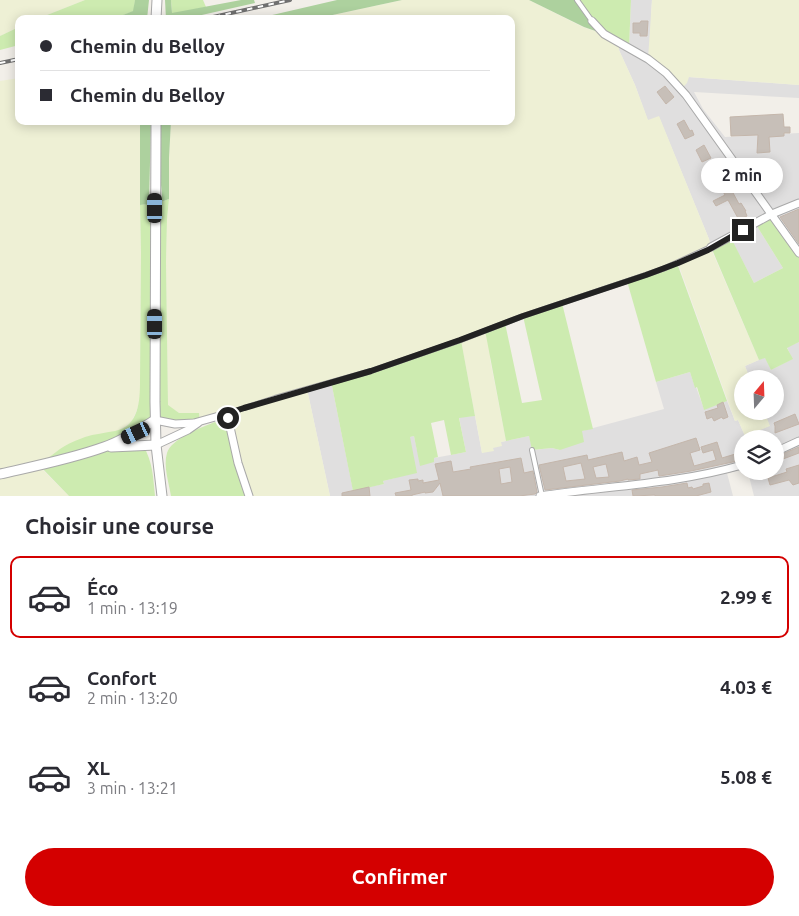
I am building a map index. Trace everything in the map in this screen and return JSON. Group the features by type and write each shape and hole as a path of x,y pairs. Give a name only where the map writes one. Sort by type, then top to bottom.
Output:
{"street":[{"path":"156,15 157,0"},
{"path":"592,21 604,34 648,59 666,73 686,95 799,253"},
{"path":"156,125 155,420 162,496"},
{"path":"711,248 772,214 799,204"},
{"path":"0,474 106,447 136,433 155,420 175,424 200,422 226,414 238,463 249,496"},
{"path":"106,447 156,445 188,430 200,422"},
{"path":"784,448 799,441"},
{"path":"541,496 666,482 734,468"}],"lane":[{"path":"577,0 592,21"},
{"path":"226,414 274,398 371,371 523,316 646,275 711,248"},
{"path":"532,450 541,496"}],"shaded area":[{"path":"631,0 652,0 651,14 688,77 799,85 799,98 694,92 703,109 725,137 799,133 799,253 755,223 783,268 754,283 730,237 711,247 659,117 648,121 635,85 619,50 619,43 629,48"},
{"path":"799,342 799,496 754,496 750,480 784,480 784,430 758,430 769,425 767,420 784,420 784,370 771,370 792,359 787,347"},
{"path":"765,357 771,370 747,370 745,366"},
{"path":"690,372 704,409 727,401 734,420 738,420 742,430 734,430 734,472 727,473 733,496 330,496 307,389 332,382 353,490 384,484 383,481 395,478 410,437 414,436 417,450 434,458 466,452 459,417 475,416 482,453 501,442 529,436 533,450 552,448 560,450 582,431 664,409 656,382"}],"green space":[{"path":"0,0 85,0 47,15 15,15 15,29 0,36"},
{"path":"85,0 135,0 134,11 124,15 47,15"},
{"path":"135,0 149,0 147,15 123,15 133,11"},
{"path":"165,0 171,0 172,13 241,0 254,0 255,3 202,15 166,15"},
{"path":"171,0 203,0 206,7 172,13"},
{"path":"337,0 402,0 333,15 272,15"},
{"path":"402,0 529,0 583,27 604,34 619,43 619,50 648,120 659,116 709,239 712,251 759,360 745,366 747,370 734,370 734,418 678,263 505,323 490,359 506,441 501,442 502,446 493,448 494,451 482,453 461,340 371,371 307,389 330,496 249,496 226,415 200,422 199,413 179,413 168,406 166,262 171,125 515,125 515,15 333,15"},
{"path":"529,0 577,0 604,34 584,27"},
{"path":"577,0 631,0 629,48 604,34"},
{"path":"652,0 799,0 799,85 689,77 687,83 681,89 648,59"},
{"path":"15,29 15,46 0,50 0,36"},
{"path":"15,79 15,125 140,125 140,401 131,422 125,427 118,431 86,437 39,466 69,496 0,496 0,81"},
{"path":"140,125 151,125 149,204 140,205"},
{"path":"161,125 171,125 169,199 161,202 159,165"},
{"path":"169,199 166,262 168,405 179,413 199,413 200,422 155,420 107,446 143,445 151,464 155,496 69,496 39,465 60,449 79,439 123,428 129,424 136,412 140,389 140,205"},
{"path":"772,214 799,253 799,342 787,348 793,359 771,370 765,358 759,360 711,247 730,236 754,283 783,268 755,223"},
{"path":"677,263 727,401 704,410 690,372 656,382 627,281"},
{"path":"562,303 593,429 582,431 584,442 560,450 552,448 532,450 529,436 506,441 485,330 505,323 522,403 542,400 523,316"},
{"path":"461,340 475,416 459,418 466,452 451,455 444,420 431,423 438,457 434,458 434,462 420,466 414,436 410,437 417,473 383,481 384,484 353,491 332,382"},
{"path":"738,420 768,420 770,426 760,430 742,430"},
{"path":"215,422 231,432 249,496 171,496 167,474 167,453 174,443 181,438"}],"building":[{"path":"641,21 648,21 647,36 633,33 633,23 640,23"},
{"path":"665,86 674,97 666,104 657,92"},
{"path":"783,114 784,127 790,127 790,133 784,133 784,136 769,137 770,152 757,153 758,135 731,136 730,117"},
{"path":"684,120 694,135 685,139 677,124"},
{"path":"704,145 711,158 702,162 696,150"},
{"path":"754,160 755,168 778,165 779,172 759,175 760,180 754,181 742,162"},
{"path":"722,164 729,177 727,178 732,191 739,204 741,203 746,211 747,216 739,220 728,200 716,206 713,201 725,195 714,168"},
{"path":"799,209 799,244 780,217"},
{"path":"723,402 728,417 723,419 722,417 714,421 712,417 707,419 705,412 718,408 717,405"},
{"path":"795,414 799,424 783,430 775,430 774,423"},
{"path":"696,438 700,450 690,453 694,466 716,460 713,450 703,453 701,447 717,442 722,458 734,454 734,462 691,471 659,476 658,470 640,474 640,479 545,490 539,465 587,455 588,460 622,452 624,461 637,457 639,465 652,462 649,453","holes":["581,463 585,479 566,481 563,467","606,464 609,477 596,478 593,467"]},
{"path":"799,447 799,453 784,459 784,453"},
{"path":"521,458 524,473 533,471 537,492 535,494 519,496 443,496 440,483 433,492 412,496 396,496 395,493 411,490 409,480 423,480 423,483 439,480 435,464 451,461 453,472 471,469 470,467","holes":["510,467 512,482 501,484 499,469"]},
{"path":"799,465 799,483 793,485 789,480 770,485 769,480 784,480 784,473 787,472 786,469"},
{"path":"687,483 688,488 692,487 693,489 709,483 711,492 696,496 633,496 632,490"},
{"path":"369,487 370,496 342,496 342,493"}],"railway":[{"path":"222,15 290,0"},
{"path":"0,63 15,60"}],"route":[{"path":"228,418 226,414 274,398 371,371 523,316 646,275 708,250 743,230"}]}
